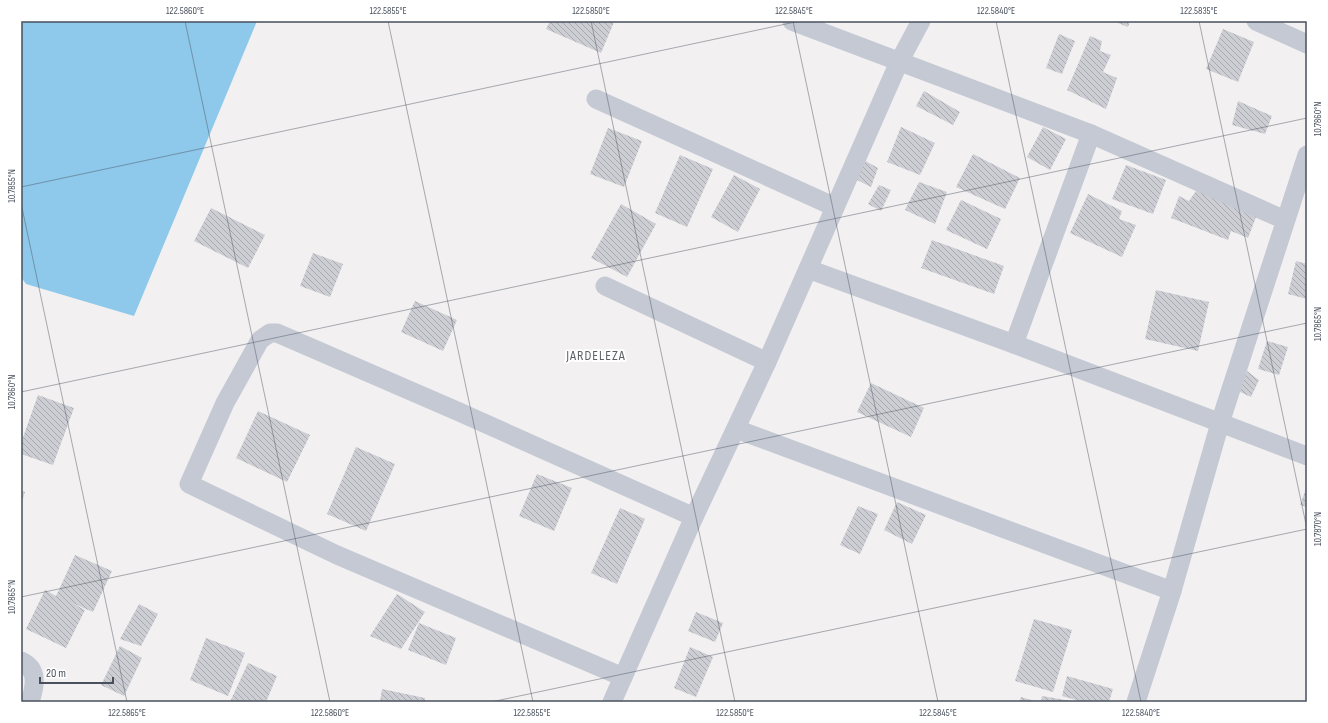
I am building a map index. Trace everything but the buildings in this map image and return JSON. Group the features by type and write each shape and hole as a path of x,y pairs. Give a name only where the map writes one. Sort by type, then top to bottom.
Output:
{"street":[{"path":"792,21 1091,134 1285,220"},
{"path":"612,702 694,517 767,362 899,62 920,21"},
{"path":"1256,21 1307,44"},
{"path":"596,99 835,207"},
{"path":"1014,344 1091,134"},
{"path":"1136,702 1172,591 1220,423 1307,155"},
{"path":"808,269 1014,344 1307,456"},
{"path":"606,286 767,362"},
{"path":"623,677 337,556 189,484 225,403 260,340 270,333 277,333 457,411 694,517"},
{"path":"736,428 1172,591"},
{"path":"21,661 25,663 34,673 35,686 30,702"}],"water":[{"path":"21,21 257,21 134,316 26,284 21,277"}],"district":[{"name":"JARDELEZA","path":"596,355"}]}
